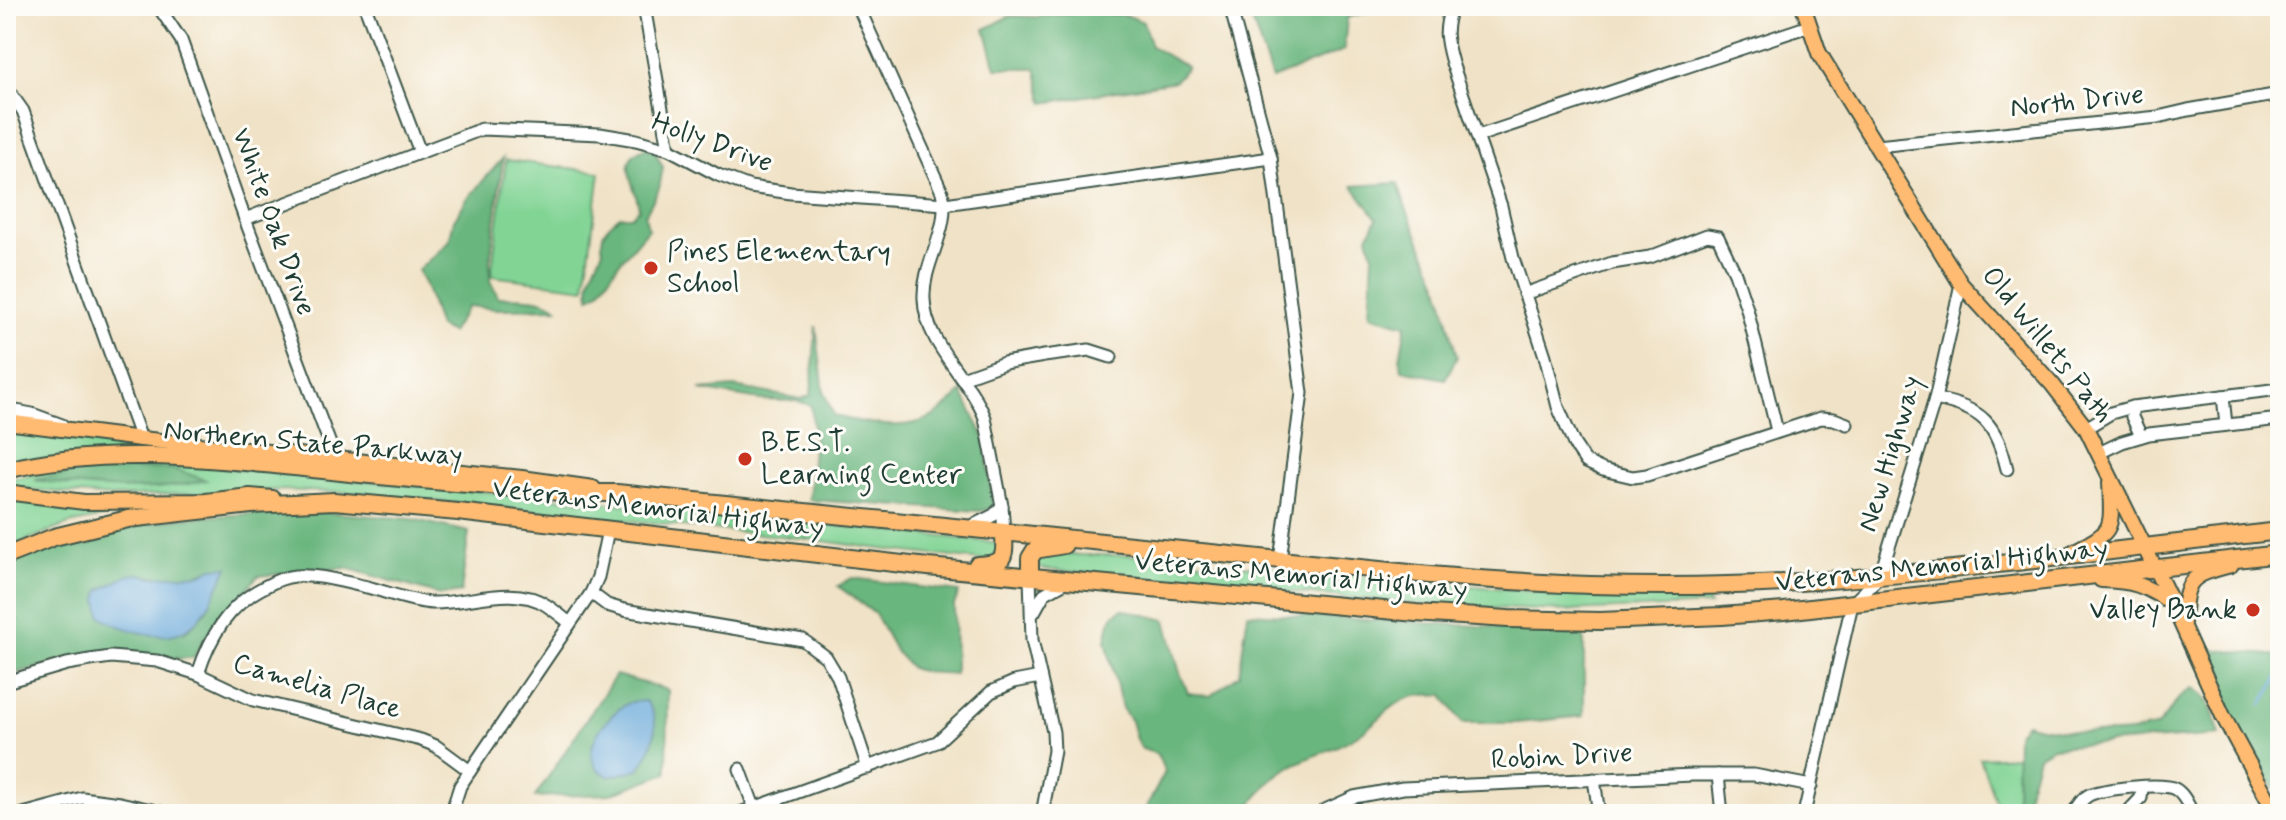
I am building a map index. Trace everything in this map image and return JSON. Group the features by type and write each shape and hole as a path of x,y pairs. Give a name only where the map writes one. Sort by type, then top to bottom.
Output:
{"highway":[{"name":"Northern State Parkway","path":"6,470 68,458 134,455 200,458 573,493 617,493"},
{"name":"Veterans Memorial Highway","path":"617,493 1490,580 1614,586 1750,584 1880,576 2280,531"},
{"name":"Veterans Memorial Highway","path":"319,501 436,509 1067,581 1508,619 1661,619 1754,614 2280,554"},
{"name":"Northern State Parkway","path":"6,556 54,537 128,519 319,501"},
{"path":"928,567 995,564 1003,557 1004,532"},
{"path":"1030,577 1030,558 1035,550 1093,541"}],"main road":[{"name":"Old Willets Path","path":"1803,6 1819,53 1961,284 2052,384 2086,428 2145,546 2223,716 2276,814"},
{"path":"6,422 574,484 617,493"},
{"path":"2067,555 2107,531 2111,517 2109,473"},
{"path":"6,492 84,502 206,501 250,496 319,501"},
{"path":"2183,627 2185,592 2193,580 2209,571 2261,556"},
{"path":"2061,579 2134,582 2172,603"}],"street":[{"name":"White Oak Drive","path":"158,6 181,40 336,460"},
{"path":"365,6 420,152"},
{"path":"644,6 669,149"},
{"path":"858,6 936,176 945,204 944,220 925,282 923,299 926,317 985,418 1004,532"},
{"path":"1230,6 1271,158 1302,392 1280,560"},
{"path":"1451,6 1445,27 1447,43 1501,206 1513,258 1558,407 1574,444 1586,462 1618,475 1647,475 1821,418 1847,424"},
{"path":"1478,136 1809,26"},
{"path":"6,87 23,111 141,439"},
{"name":"North Drive","path":"1877,146 2119,123 2280,94"},
{"name":"Holly Drive","path":"245,219 482,129 600,134 669,149 718,175 750,187 800,194 945,204 1271,158"},
{"path":"1524,294 1612,263 1650,257 1707,235 1718,237 1747,309 1777,431"},
{"name":"New Highway","path":"1852,604 1880,576 1935,399 1961,284"},
{"path":"962,378 1004,363 1044,356 1089,350 1111,357"},
{"path":"2086,428 2111,413 2132,407 2280,389"},
{"path":"2223,396 2226,425"},
{"path":"1935,399 1968,408 1993,427 2007,469"},
{"path":"2132,407 2132,417 2141,436"},
{"path":"6,409 86,432"},
{"path":"2099,453 2141,436 2280,419"},
{"path":"966,528 994,515 1002,506"},
{"path":"451,814 460,786 591,593 598,577 608,530"},
{"path":"198,674 222,621 258,590 291,576 334,580 431,603 516,596 532,598 570,623"},
{"path":"1030,577 1032,640 1054,741 1042,814"},
{"path":"1032,616 1044,594 1067,581"},
{"path":"591,593 607,605 624,610 803,640 826,657 838,677 868,768"},
{"path":"1804,814 1852,604"},
{"name":"Camelia Place","path":"6,682 67,664 111,657 157,661 198,674 253,700 421,740 436,746 470,771"},
{"path":"737,814 937,742 991,692 1014,682 1040,677"},
{"path":"740,769 754,807"},
{"path":"1718,775 1722,814"},
{"name":"Robin Drive","path":"1320,814 1354,797 1403,788 1718,775 1754,775 1811,786"},
{"path":"1594,779 1599,814"},
{"path":"2073,814 2088,796 2104,791 2166,785 2175,788 2193,814"},
{"path":"2126,814 2141,798 2142,788"},
{"path":"23,814 82,798 108,800 170,814"}],"green space":[{"path":"1247,6 1388,6 1347,18 1344,50 1272,79"},
{"path":"1089,12 1129,16 1143,22 1151,46 1187,67 1175,81 1044,103 1036,68 996,68 985,29 1010,16 1038,17"},
{"path":"646,148 654,150 663,167 659,189 645,215 648,229 599,292 590,297 591,279 603,250 605,230 620,216 631,216 639,209 629,166 636,153"},
{"path":"503,158 490,281 498,297 537,299 557,308 468,306 451,333 439,327 418,270 449,242 454,220 467,199"},
{"path":"506,160 600,172 585,288 491,276"},
{"path":"1398,183 1439,285 1457,357 1445,379 1402,370 1400,359 1406,325 1370,315 1373,255 1368,236 1377,219 1353,186"},
{"path":"816,326 824,393 834,416 887,425 914,423 938,413 962,392 985,439 993,508 980,511 809,500 814,433 811,405 700,390 734,387 801,399 811,395"},
{"path":"6,430 150,447 150,451 6,467"},
{"path":"159,462 675,509 992,542 1000,546 991,561 800,538 357,493 280,490 110,497 14,488 6,482 84,464"},
{"path":"112,469 173,469 206,480 164,487 120,489 35,480"},
{"path":"6,497 119,506 118,514 69,524 6,548"},
{"path":"307,511 412,519 469,532 461,592 440,595 346,568 258,576 206,636 193,658 148,660 98,651 6,676 6,562 84,536 180,518","holes":["212,568 213,580 206,611 184,633 140,574 177,577"]},
{"path":"1050,551 1573,595 1705,596 1710,605 1569,611 1440,606 1043,569 1034,565 1035,555"},
{"path":"852,578 959,592 954,605 955,674 911,668 896,652 875,614 838,586"},
{"path":"1122,609 1166,620 1188,693 1210,696 1239,675 1248,613 1584,634 1584,716 1517,723 1462,723 1443,695 1413,697 1393,706 1353,738 1276,776 1244,814 1143,814 1165,772 1157,754 1142,749 1122,708 1106,641 1110,622"},
{"path":"2207,649 2280,656 2280,798 2227,715 2201,655"},
{"path":"616,675 668,690 667,773 611,794 535,797"},
{"path":"2192,688 2207,701 2220,735 2053,747 2038,756 2028,792 2026,814 2016,814 2017,734 2026,723 2093,733 2120,733 2156,727 2181,696"},
{"path":"2017,756 2016,809 1999,811 1980,758"}],"water":[{"path":"228,567 198,620 175,634 160,636 142,633 101,616 100,590 129,575 202,574 212,568"},
{"path":"646,701 654,718 652,745 639,769 609,777 593,761 592,751 598,732 612,715 629,703"}],"waterway":[{"path":"2262,705 2280,675"}],"place":[{"name":"Pines Elementary School","path":"651,268"},
{"name":"B.E.S.T. Learning Center","path":"745,459"},
{"name":"Valley Bank","path":"2253,610"}]}
